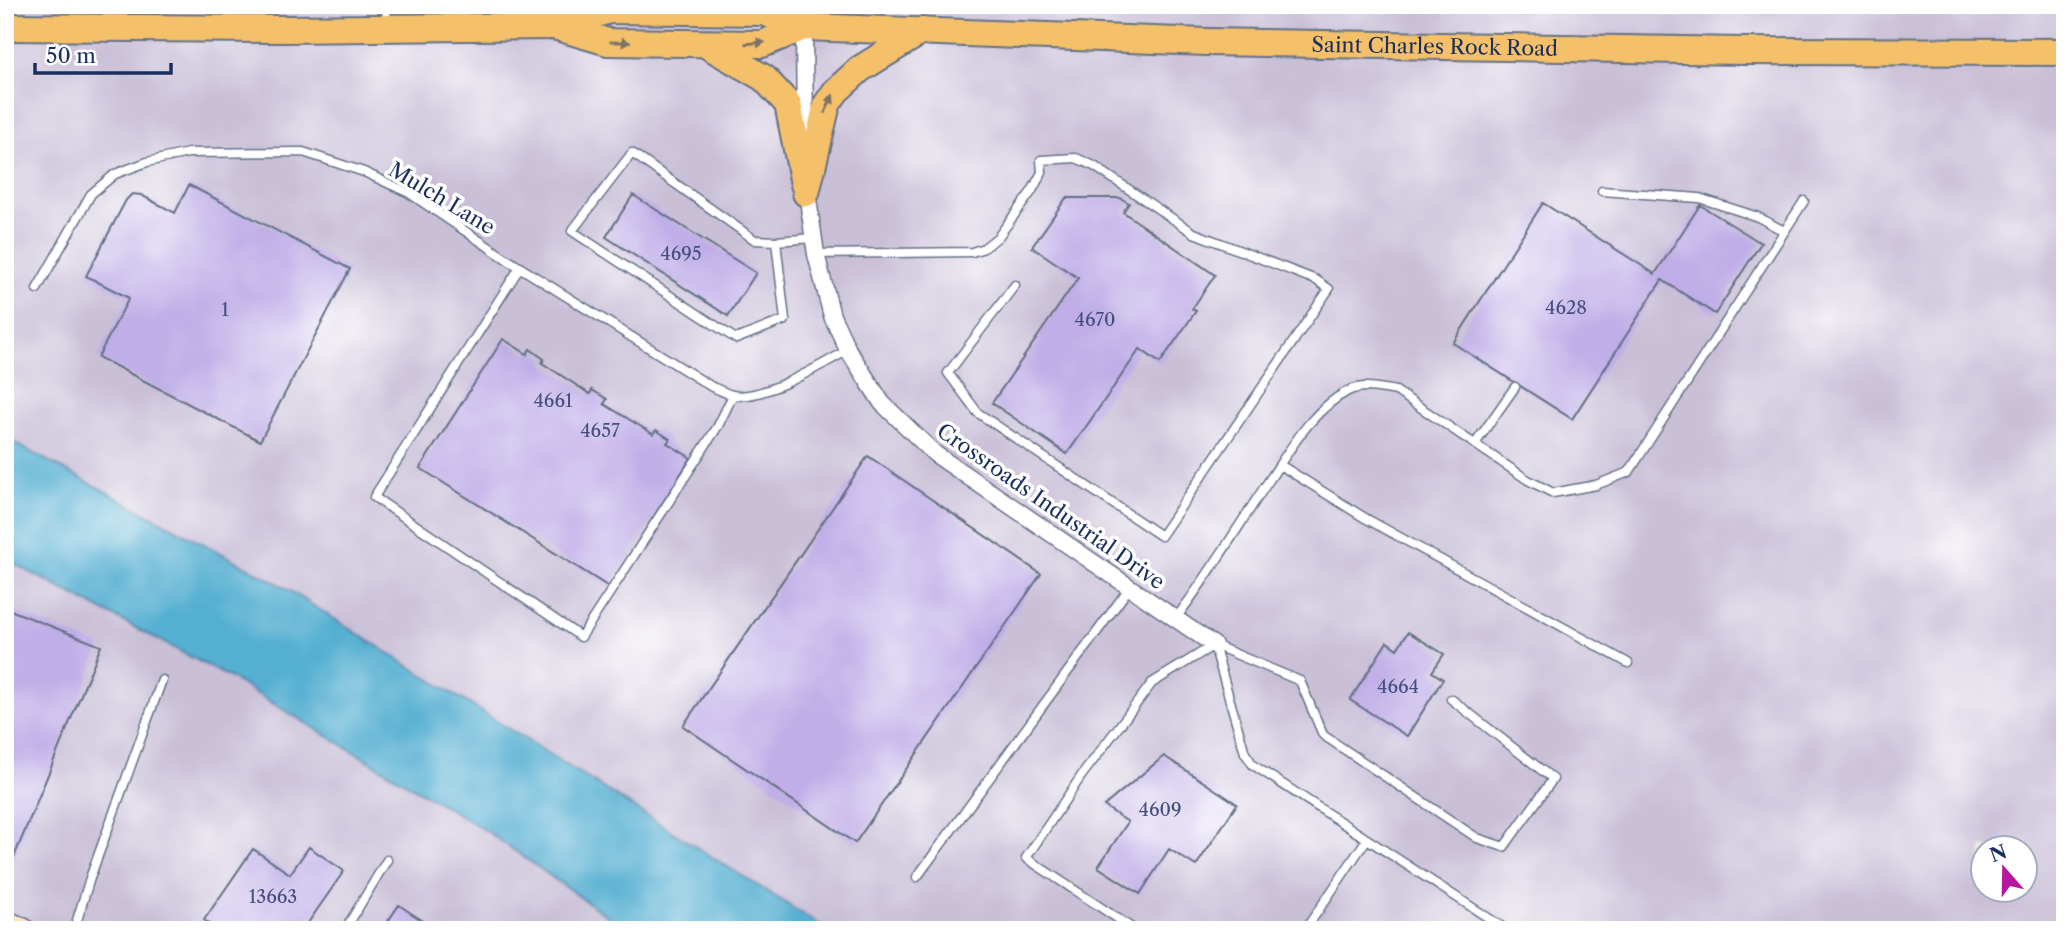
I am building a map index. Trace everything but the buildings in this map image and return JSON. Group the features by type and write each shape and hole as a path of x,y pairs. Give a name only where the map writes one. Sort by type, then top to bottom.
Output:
{"main road":[{"name":"Saint Charles Rock Road","path":"5,27 387,17 554,16 643,8 763,12 922,31 1207,43 1757,51 2065,52"},
{"name":"Saint Charles Rock Road","path":"554,16 608,42 762,44 807,16"},
{"path":"806,193 827,104 836,91 860,69 922,31"},
{"path":"702,43 764,78 788,104 806,193"}],"street":[{"name":"Crossroads Industrial Drive","path":"807,16 806,193 814,246 832,316 848,350 882,403 934,454 1214,645"},
{"path":"5,922 23,930"}],"lane":[{"name":"Mulch Lane","path":"37,289 92,194 115,174 147,162 188,153 303,152 364,172 409,193 520,267 712,387 733,395"},
{"path":"776,242 785,320 736,339 572,231 632,153 755,240 776,242 814,246 972,252 984,248 998,237 1026,200 1042,172 1041,160 1076,158 1094,166 1194,233 1316,280 1329,289 1161,536 978,413 948,373 1015,285"},
{"path":"1602,191 1699,198 1758,217 1784,231"},
{"path":"1176,618 1199,588 1301,433 1322,410 1349,390 1370,387 1396,391 1553,494 1596,485 1629,472 1804,201"},
{"path":"520,267 374,497 581,637 718,426 733,395 755,393 789,382 848,350"},
{"path":"1475,444 1515,387"},
{"path":"1280,465 1365,518 1628,663"},
{"path":"917,877 1130,587"},
{"path":"1214,645 1300,681 1323,735 1476,838 1504,847 1553,779 1451,699"},
{"path":"1214,645 1245,753 1252,765 1507,930"},
{"path":"1135,930 1026,858 1082,775 1152,683 1214,645"},
{"path":"74,930 90,877 162,680"},
{"path":"1305,930 1367,839"},
{"path":"345,930 387,860"}],"shaded area":[{"path":"5,5 2065,5 2065,930 5,930"}],"water":[{"path":"5,438 279,584 828,930 627,930 488,832 229,677 5,559"}]}
